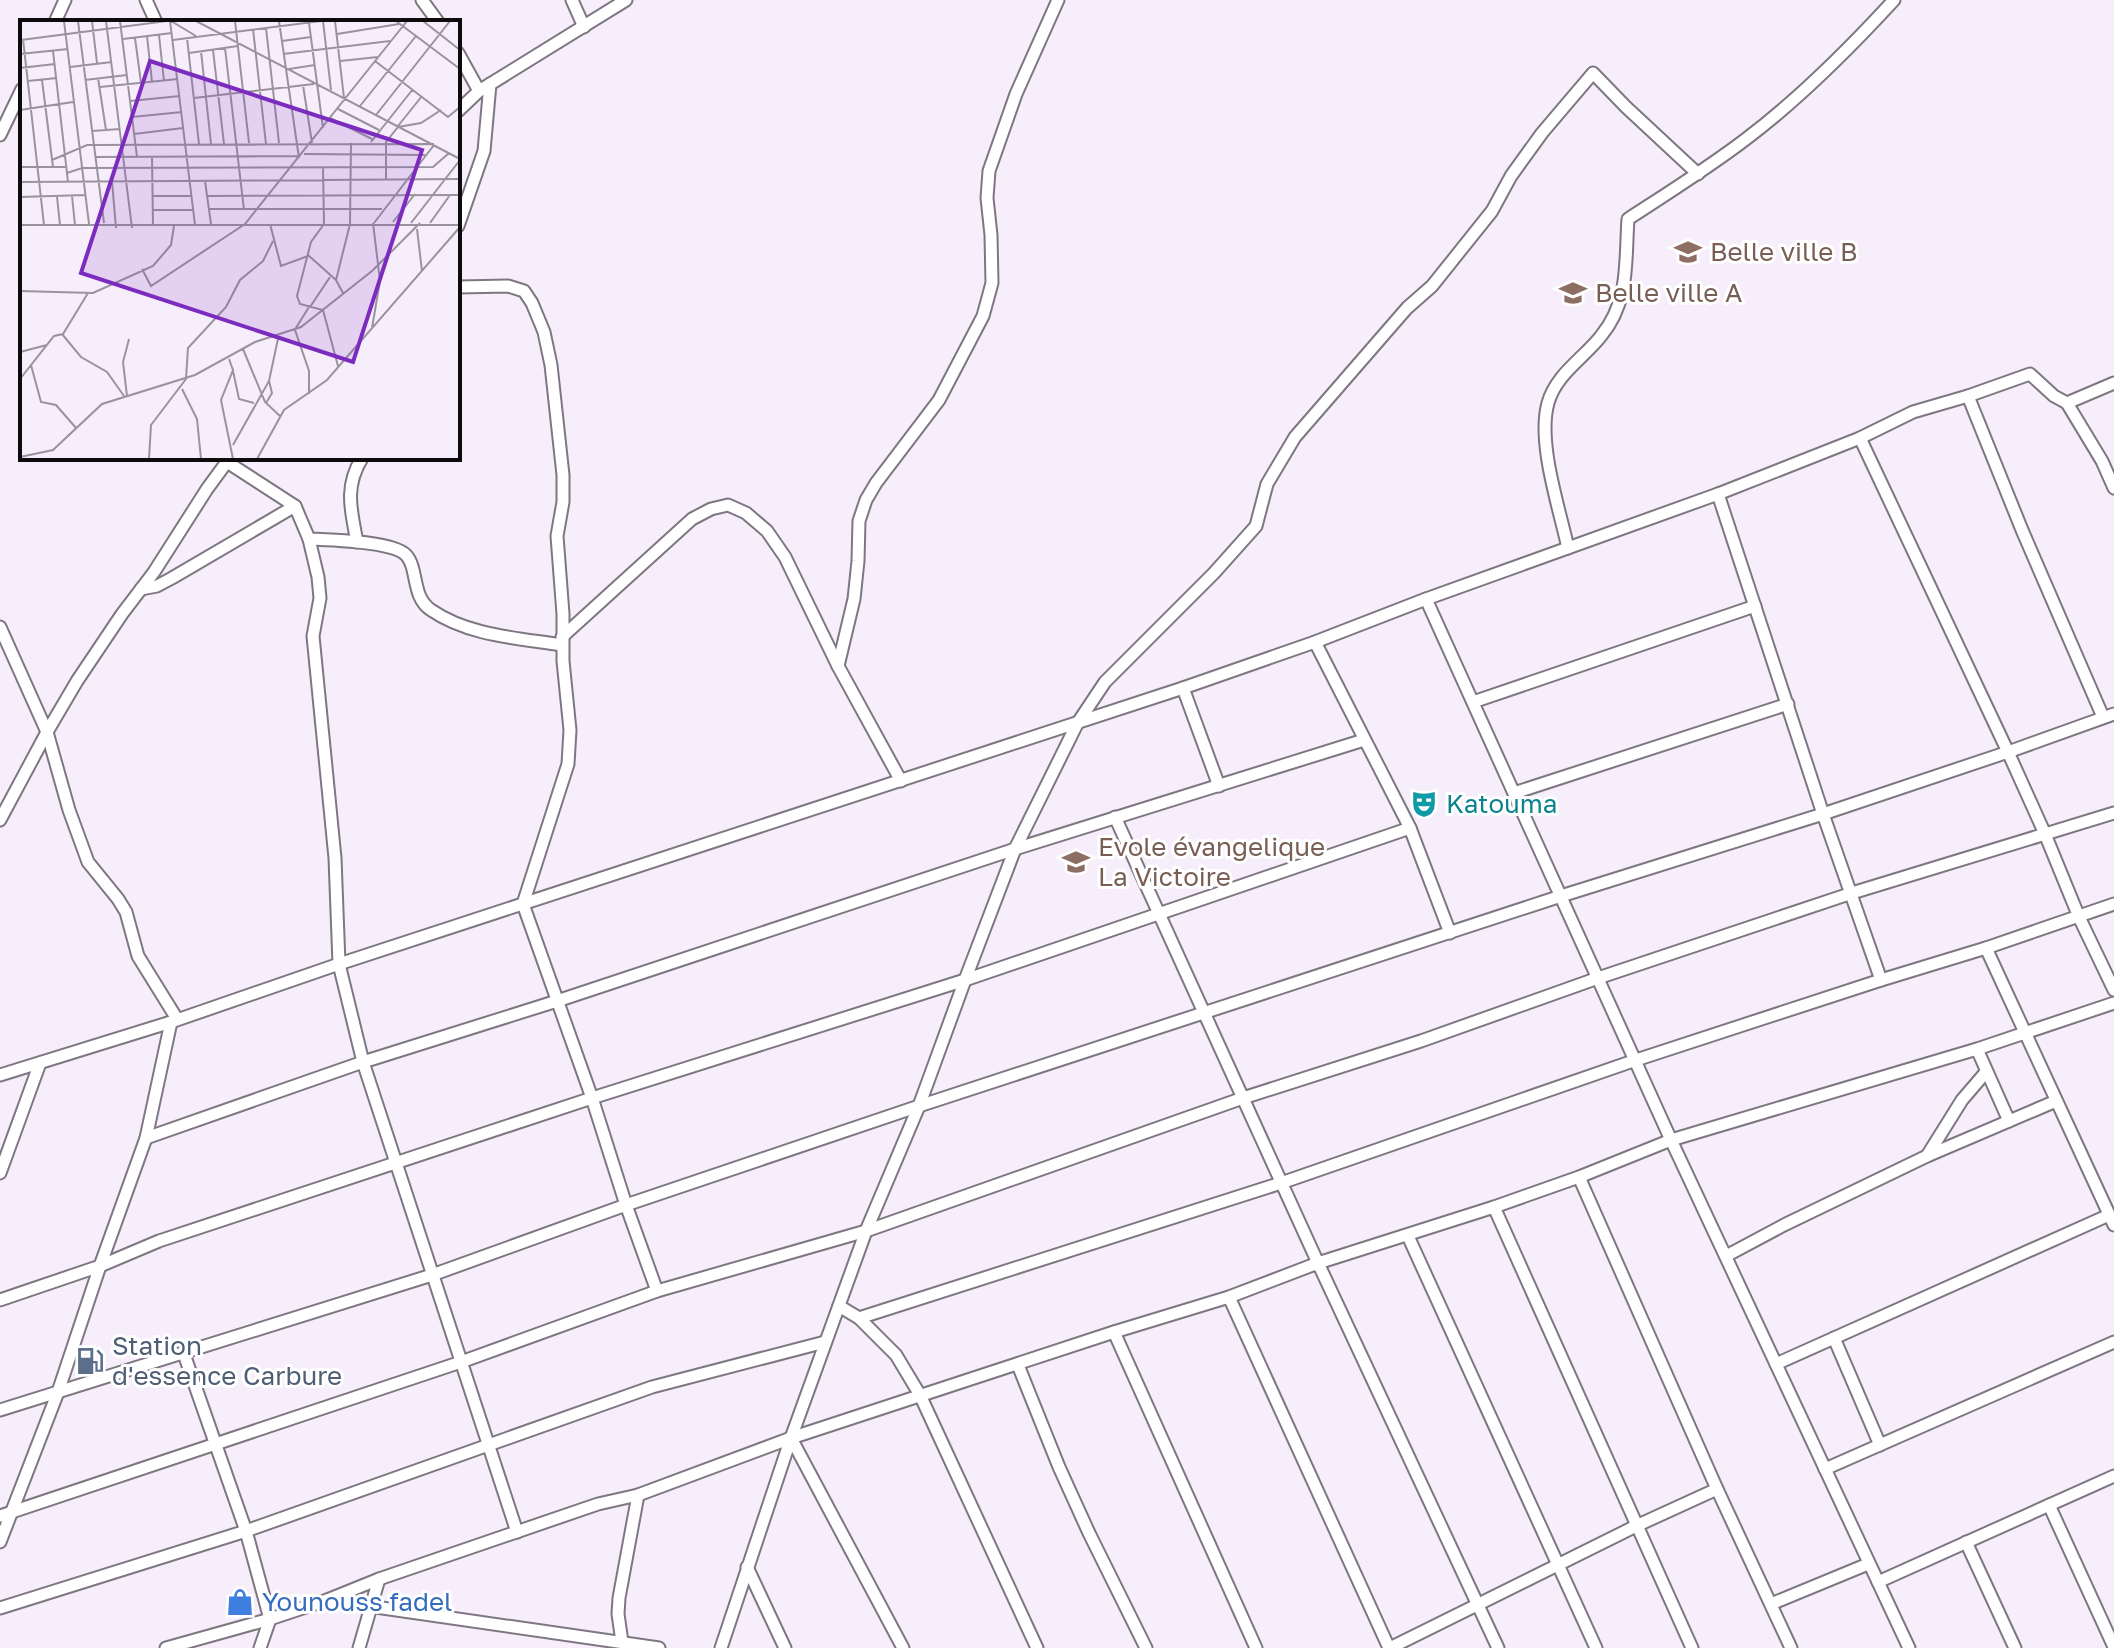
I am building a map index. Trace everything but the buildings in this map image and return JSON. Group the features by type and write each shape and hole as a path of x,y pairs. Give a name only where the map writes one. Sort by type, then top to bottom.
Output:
{"street":[{"path":"56,20 65,0"},
{"path":"146,0 155,20"},
{"path":"422,0 437,20"},
{"path":"572,0 584,27"},
{"path":"460,109 479,91 626,0"},
{"path":"838,666 854,599 859,521 866,500 939,400 983,316 992,283 987,198 989,171 1016,94 1058,0"},
{"path":"1568,548 1544,434 1548,401 1557,384 1601,337 1617,312 1628,260 1628,219 1748,138 1844,54 1894,0"},
{"path":"460,57 479,91"},
{"path":"721,1648 791,1438 866,1231 919,1106 1015,849 1077,724 1105,682 1214,573 1256,526 1267,484 1295,437 1407,308 1432,286 1492,211 1511,176 1542,133 1593,73 1698,174"},
{"path":"460,220 484,151 490,84"},
{"path":"0,135 20,93"},
{"path":"460,287 508,286 524,291 544,332 551,365 563,475 563,502 557,536 570,730 568,764 523,904 657,1291"},
{"path":"0,1075 1183,688 1718,494 1860,438 1913,412 2030,374 2054,396 2067,403 2102,461 2114,488"},
{"path":"2067,403 2114,383"},
{"path":"0,1410 432,1275 626,1205 919,1106 1561,896 1823,814 2108,715 2022,530 1968,396"},
{"path":"1860,438 2008,752 2114,990"},
{"path":"0,820 47,732 85,670 228,460 295,506 309,539 318,577 320,598 313,636 335,858 339,964 363,1062 517,1532"},
{"path":"357,542 349,498 354,470 361,460"},
{"path":"1718,494 1881,980"},
{"path":"309,539 357,542 406,554 419,597 427,608 453,624 478,631 562,641 692,519 711,509 728,505 746,513 767,531 785,557 838,666 901,781"},
{"path":"141,589 157,586 172,578 295,506"},
{"path":"1426,599 1671,1140 1909,1648"},
{"path":"1473,702 1755,606"},
{"path":"0,627 47,732 69,810 88,862 126,912 138,956 174,1020 146,1138 58,1392 5,1515 0,1542"},
{"path":"1315,642 1410,828 1450,933"},
{"path":"1183,688 1219,786"},
{"path":"1514,793 1788,704"},
{"path":"146,1138 363,1062 1015,849 1364,740"},
{"path":"5,1515 461,1362 657,1291 866,1231 1243,1098 1421,1041 1852,893 2114,813"},
{"path":"1115,817 1281,1183 1498,1648"},
{"path":"0,1300 100,1266 159,1241 592,1098 965,980 1410,828"},
{"path":"859,1318 1281,1183 1636,1060 2114,904"},
{"path":"1776,1364 2112,1220 1986,948"},
{"path":"166,1648 270,1619 598,1504 638,1495 791,1438 1229,1297 1318,1263 1408,1236 1579,1177 1671,1140 1977,1049 2114,1003"},
{"path":"1977,1049 2009,1121"},
{"path":"0,1173 40,1063"},
{"path":"1927,1156 1962,1100 1986,1072"},
{"path":"1726,1256 1927,1156 2056,1101"},
{"path":"1579,1177 1791,1648"},
{"path":"1494,1207 1692,1648"},
{"path":"1408,1236 1596,1648"},
{"path":"1229,1297 1389,1648 1717,1489"},
{"path":"839,1306 859,1318 896,1355 920,1395 1037,1648"},
{"path":"1114,1332 1256,1648"},
{"path":"1834,1338 1880,1445"},
{"path":"0,1608 246,1531 652,1387 825,1342"},
{"path":"1825,1469 2114,1342"},
{"path":"184,1354 246,1531 270,1619 260,1648"},
{"path":"1018,1365 1083,1520 1146,1648"},
{"path":"791,1438 903,1648"},
{"path":"1878,1582 2114,1476"},
{"path":"622,1642 619,1598 638,1495"},
{"path":"2049,1505 2114,1647"},
{"path":"1966,1542 2015,1648"},
{"path":"1771,1604 1868,1564"},
{"path":"747,1567 785,1648"},
{"path":"359,1648 379,1579"},
{"path":"327,1600 659,1648"}],"place":[{"name":"Belle ville B","path":"1688,252"},
{"name":"Belle ville A","path":"1573,293"},
{"name":"Katouma","path":"1424,804"},
{"name":"Evole évangelique La Victoire","path":"1076,862"},
{"name":"Station d'essence Carbure","path":"90,1361"},
{"name":"Younouss fadel","path":"240,1602"}]}
